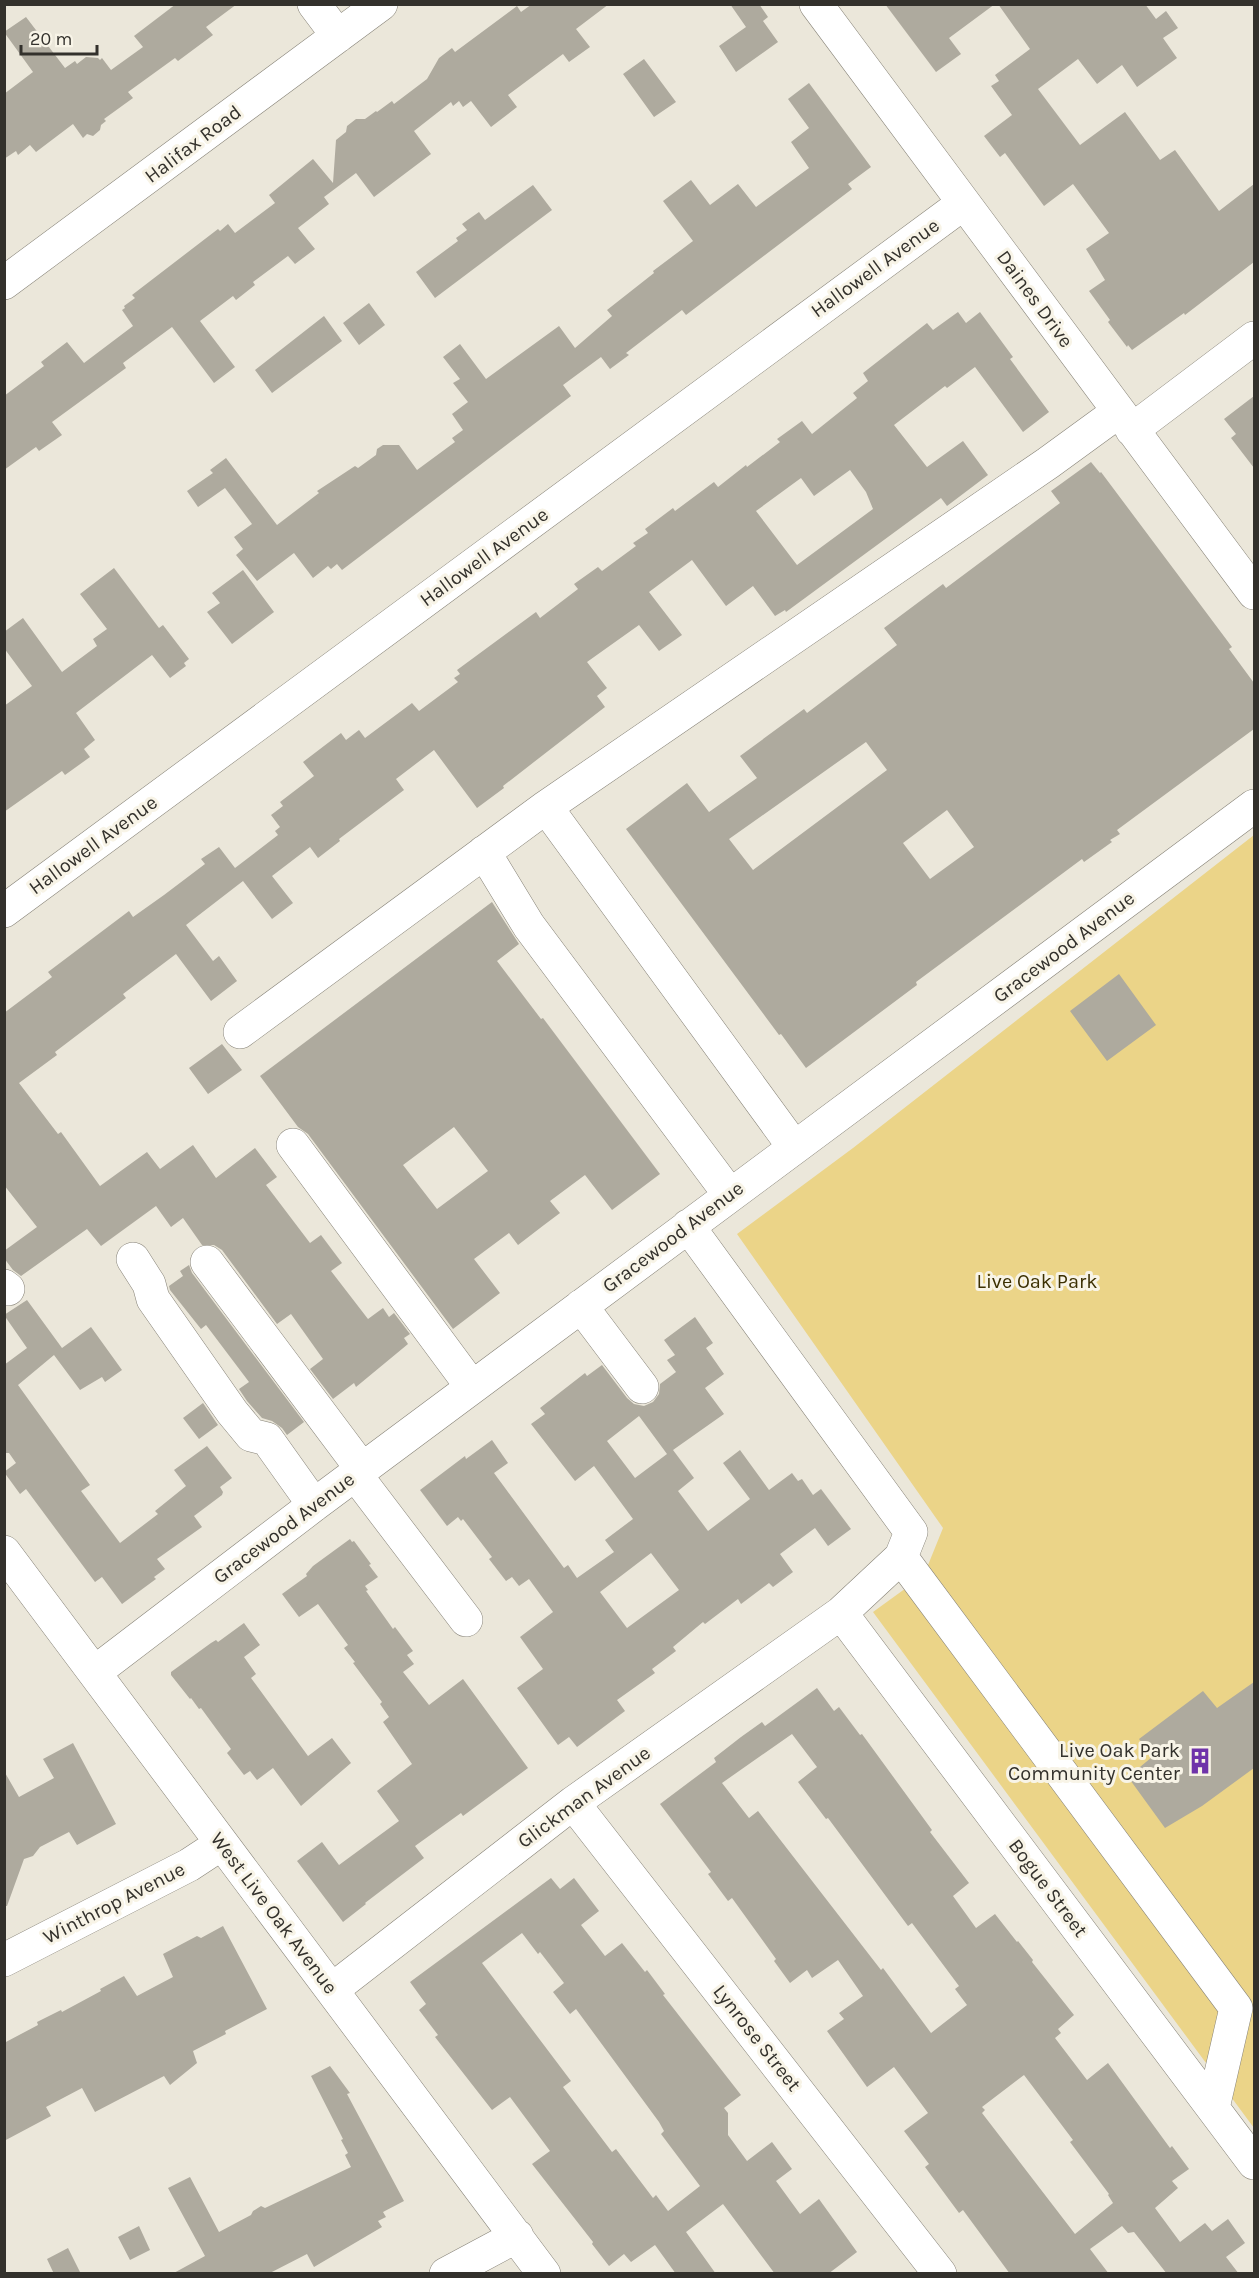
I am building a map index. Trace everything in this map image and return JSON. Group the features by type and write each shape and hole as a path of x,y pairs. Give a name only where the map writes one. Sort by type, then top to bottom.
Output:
{"street":[{"path":"314,4 338,36"},
{"name":"Halifax Road","path":"4,283 381,4"},
{"name":"Daines Drive","path":"816,4 1254,593"},
{"name":"Hallowell Avenue","path":"4,911 964,202"},
{"path":"240,1032 546,807 1038,470 1125,421 1254,338"},
{"name":"Gracewood Avenue","path":"95,1672 314,1504 1254,806"},
{"path":"546,807 794,1147"},
{"path":"484,852 529,926 730,1195"},
{"path":"293,1145 472,1387"},
{"path":"688,1226 911,1532 901,1557 1236,2008 1213,2108"},
{"path":"133,1259 149,1284 153,1299 232,1412 251,1436 267,1439 314,1504"},
{"path":"207,1262 466,1620"},
{"path":"581,1306 642,1387"},
{"name":"West Live Oak Avenue","path":"4,1552 544,2274"},
{"name":"Glickman Avenue","path":"333,1989 573,1803 841,1613 901,1557"},
{"name":"Bogue Street","path":"841,1613 1254,2163"},
{"name":"Lynrose Street","path":"573,1803 940,2274"},
{"name":"Winthrop Avenue","path":"4,1960 189,1865 221,1844"},
{"path":"446,2274 517,2236"}],"green space":[{"name":"Live Oak Park","path":"1254,835 1254,2128 873,1612 924,1575 943,1528 737,1234 853,1148"}],"building":[{"path":"176,4 237,4 206,27 213,35 178,61 175,58 128,92 133,98 104,119 106,121 93,136 87,134 83,138 73,124 36,152 30,145 18,155 16,151 4,159 4,94 33,72 4,32 26,17 65,68 75,61 77,64 86,57 100,60 102,58 111,70 143,47 134,36"},
{"path":"532,4 609,4 576,29 590,47 569,62 563,54 508,95 517,107 491,127 471,101 463,107 459,101 453,106 451,102 414,131 431,154 374,197 356,173 324,197 329,204 298,228 315,249 295,264 288,256 253,282 255,285 236,300 233,296 200,321 235,367 214,383 172,327 123,363 126,368 52,422 62,435 39,451 36,447 4,470 4,396 44,366 41,362 67,342 84,363 133,326 122,310 135,298 132,295 218,229 220,231 228,224 235,233 275,203 269,195 313,159 333,183 336,140 346,132 347,126 356,119 365,119 392,101 394,104 427,79 439,58 452,48 455,52 517,6 521,12"},
{"path":"730,4 759,4 768,17 763,21 778,42 736,72 719,46 746,27"},
{"path":"885,4 995,4 949,38 961,54 936,72"},
{"path":"998,4 1145,4 1156,19 1166,11 1178,28 1163,38 1177,58 1137,87 1122,65 1097,84 1078,59 1038,89 1080,145 1125,112 1160,160 1175,150 1219,211 1254,184 1254,262 1185,315 1184,313 1132,350 1128,345 1127,347 1108,322 1110,320 1089,291 1105,280 1086,249 1109,233 1073,184 1044,206 1005,153 1000,157 984,136 1012,115 991,86 999,81 995,75 1030,49"},
{"path":"644,59 676,102 654,117 623,74"},
{"path":"809,83 871,167 848,184 852,189 686,315 682,310 626,353 629,355 610,369 601,357 563,385 571,396 342,570 337,564 331,569 328,566 313,578 294,553 257,581 236,555 243,549 234,537 252,524 225,488 198,507 187,491 213,473 210,470 226,458 277,525 319,493 317,491 376,455 377,449 383,445 399,445 417,470 455,442 452,438 463,430 452,414 468,402 453,383 460,379 443,357 460,344 486,379 559,326 575,348 612,316 607,310 693,241 663,201 691,180 710,205 738,184 756,207 809,168 791,142 809,128 788,99"},
{"path":"533,185 552,210 435,298 416,272 458,241 456,238 467,230 462,224 479,212 485,220"},
{"path":"369,303 385,325 359,345 343,323"},
{"path":"958,312 966,323 980,312 1013,357 1010,359 1049,412 1023,432 975,367 947,388 945,386 894,425 927,467 963,441 988,475 947,506 941,498 786,612 785,610 775,616 753,586 726,606 692,560 649,592 682,635 659,651 639,625 587,662 607,688 597,696 605,707 503,786 504,788 477,808 434,750 396,779 404,790 339,839 340,841 318,858 310,847 272,876 293,903 272,919 243,881 186,925 213,961 219,956 237,981 211,1001 176,954 123,994 126,998 55,1052 57,1055 19,1083 58,1134 61,1132 100,1186 147,1152 160,1169 193,1145 216,1178 255,1148 277,1177 266,1185 310,1243 321,1235 342,1263 331,1271 368,1319 383,1308 389,1317 394,1313 410,1334 404,1338 408,1344 356,1387 354,1383 333,1399 310,1369 323,1359 291,1314 277,1324 222,1250 214,1245 202,1245 183,1218 171,1227 156,1206 101,1246 87,1229 21,1276 13,1270 4,1258 4,1251 37,1227 4,1185 4,1013 52,977 48,972 129,911 133,917 164,895 205,864 201,859 219,847 235,868 278,835 275,831 280,827 271,815 283,806 280,802 314,776 303,762 341,733 346,740 359,730 365,738 412,703 419,711 458,682 454,678 460,674 457,670 536,612 540,618 578,589 574,584 598,567 602,571 636,546 633,543 648,533 645,529 673,508 675,511 714,482 718,487 780,442 777,439 802,421 812,434 857,398 853,393 868,381 863,373 927,323 933,330","holes":["850,470 866,492 873,509 797,565 756,511 801,478 814,496"]},
{"path":"324,316 342,341 272,393 255,370"},
{"path":"1254,396 1254,468 1231,438 1236,434 1224,419"},
{"path":"1091,462 1101,472 1232,647 1229,649 1254,683 1254,729 1117,830 1120,834 1110,840 1112,842 1084,862 1082,859 916,982 917,985 806,1068 626,829 687,783 709,812 757,778 740,756 804,709 807,713 897,645 884,628 943,584 946,588 1060,503 1051,491","holes":["866,742 887,770 753,870 729,839","947,810 974,847 930,879 903,843"]},
{"path":"114,568 159,628 163,625 189,659 184,663 186,666 170,678 152,655 76,713 95,740 84,749 90,757 65,775 62,771 4,812 4,706 32,686 4,648 4,632 23,618 62,672 97,646 93,639 107,629 80,594"},
{"path":"243,570 274,612 232,644 207,612 220,603 212,593"},
{"path":"492,902 519,944 497,961 541,1019 543,1018 660,1174 612,1210 585,1175 550,1201 560,1213 518,1245 509,1233 474,1259 500,1293 453,1329 308,1134 298,1127 260,1076","holes":["454,1127 488,1171 437,1209 403,1165"]},
{"path":"1119,974 1156,1025 1107,1061 1070,1011"},
{"path":"222,1044 242,1070 208,1094 189,1068"},
{"path":"189,1265 192,1273 304,1422 287,1435 272,1421 262,1418 247,1401 239,1389 249,1382 206,1325 201,1329 170,1290 169,1286 183,1276 180,1271"},
{"path":"27,1300 62,1348 91,1327 122,1370 105,1382 102,1377 80,1390 54,1355 18,1385 90,1485 81,1491 120,1543 158,1514 155,1511 186,1486 174,1470 207,1446 232,1478 220,1487 222,1495 194,1516 202,1527 157,1559 165,1569 154,1577 156,1579 122,1604 102,1577 95,1582 26,1489 20,1494 4,1472 16,1463 9,1453 4,1453 4,1365 27,1348 4,1315"},
{"path":"695,1317 713,1343 706,1348 724,1374 705,1388 724,1414 673,1450 694,1478 678,1491 708,1531 750,1499 723,1463 740,1450 769,1490 792,1473 798,1481 802,1479 813,1495 821,1489 851,1529 828,1546 815,1528 780,1554 793,1572 773,1587 769,1583 741,1604 738,1599 705,1624 703,1622 673,1647 676,1651 652,1669 655,1673 617,1700 625,1711 577,1747 569,1737 558,1745 517,1688 543,1669 520,1637 553,1612 529,1579 519,1586 512,1577 506,1581 489,1559 492,1557 463,1519 461,1521 458,1517 447,1526 420,1490 465,1456 466,1459 492,1440 508,1463 494,1473 564,1568 568,1565 577,1578 614,1552 605,1540 633,1519 594,1466 575,1481 531,1424 545,1414 540,1408 585,1373 587,1376 602,1365 634,1404 644,1406 653,1402 659,1394 660,1384 676,1372 667,1360 675,1355 664,1340","holes":["639,1416 667,1454 635,1478 607,1441","651,1553 679,1590 627,1628 600,1592"]},
{"path":"203,1403 218,1425 199,1439 183,1418"},
{"path":"350,1539 371,1564 369,1565 378,1577 365,1586 368,1590 366,1591 393,1629 395,1627 413,1651 407,1655 414,1664 403,1672 429,1705 463,1679 528,1768 463,1816 461,1813 415,1846 424,1858 343,1922 297,1861 322,1842 339,1865 399,1821 377,1791 412,1764 383,1722 389,1717 380,1704 382,1702 353,1663 355,1662 344,1648 348,1645 318,1604 299,1617 282,1594 307,1576 306,1574 313,1566"},
{"path":"244,1623 260,1645 244,1657 256,1674 251,1678 308,1756 332,1738 351,1763 301,1806 273,1768 257,1780 250,1771 244,1775 227,1753 231,1749 201,1708 199,1709 171,1675 171,1672 211,1643 216,1640 218,1642"},
{"name":"Live Oak Park Community Center","path":"1254,1682 1254,1768 1202,1806 1165,1828 1128,1777 1152,1757 1139,1739 1203,1691 1217,1708"},
{"path":"817,1688 834,1711 839,1707 860,1735 862,1734 932,1830 930,1832 969,1883 953,1896 976,1928 995,1914 1074,2015 1058,2029 1061,2033 1055,2038 1087,2080 1108,2063 1170,2148 1172,2146 1189,2169 1172,2181 1178,2188 1155,2208 1180,2242 1205,2223 1212,2231 1228,2219 1245,2243 1226,2257 1239,2274 1167,2274 1134,2232 1128,2233 1122,2226 1090,2249 1109,2274 1010,2274 963,2210 959,2213 925,2167 929,2164 904,2131 928,2113 894,2067 867,2087 827,2031 844,2019 839,2013 863,1996 838,1960 812,1978 807,1970 790,1983 774,1961 776,1959 732,1898 728,1901 708,1874 711,1872 660,1804 716,1762 714,1758 741,1737 762,1722 765,1726","holes":["792,1734 817,1767 798,1782 826,1819 828,1818 908,1926 912,1923 959,1986 955,1989 967,2005 931,2033 883,1968 881,1970 758,1811 749,1818 722,1783","1024,2075 1073,2140 1070,2142 1109,2194 1113,2203 1075,2234 982,2113 985,2110 982,2107"]},
{"path":"73,1743 116,1824 77,1845 69,1832 40,1847 33,1856 24,1859 7,1906 4,1906 4,1771 19,1797 54,1778 43,1759"},
{"path":"551,1878 560,1889 574,1878 599,1911 581,1925 605,1956 622,1943 645,1972 647,1970 665,1994 663,1995 741,2095 724,2108 728,2113 728,2135 747,2161 772,2142 792,2169 776,2181 800,2214 819,2199 857,2252 828,2274 775,2274 723,2204 686,2232 716,2274 676,2274 655,2245 631,2262 624,2254 609,2266 532,2164 550,2151 510,2097 492,2110 435,2037 438,2035 419,2010 426,2004 410,1982","holes":["522,1933 538,1954 540,1952 564,1983 553,1992 570,2014 576,2009 659,2122 664,2131 661,2134 700,2186 668,2211 656,2195 653,2198 616,2149 612,2152 563,2087 571,2081 482,1963"]},
{"path":"223,1926 267,2009 193,2051 197,2063 170,2085 164,2076 95,2112 82,2088 46,2107 51,2116 4,2141 4,2043 38,2025 37,2022 61,2010 62,2012 124,1976 137,1996 173,1977 163,1954 197,1936 201,1938"},
{"path":"330,2066 350,2093 347,2094 404,2201 383,2212 386,2217 378,2221 382,2227 314,2267 307,2254 268,2274 172,2274 205,2256 168,2188 190,2177 219,2232 251,2215 261,2206 265,2208 351,2167 345,2155 348,2153 341,2140 343,2139 311,2076"},
{"path":"139,2226 150,2250 130,2260 118,2237"},
{"path":"68,2248 81,2274 54,2274 47,2259"}],"place":[{"name":"Live Oak Park Community Center","path":"1200,1761"}]}
